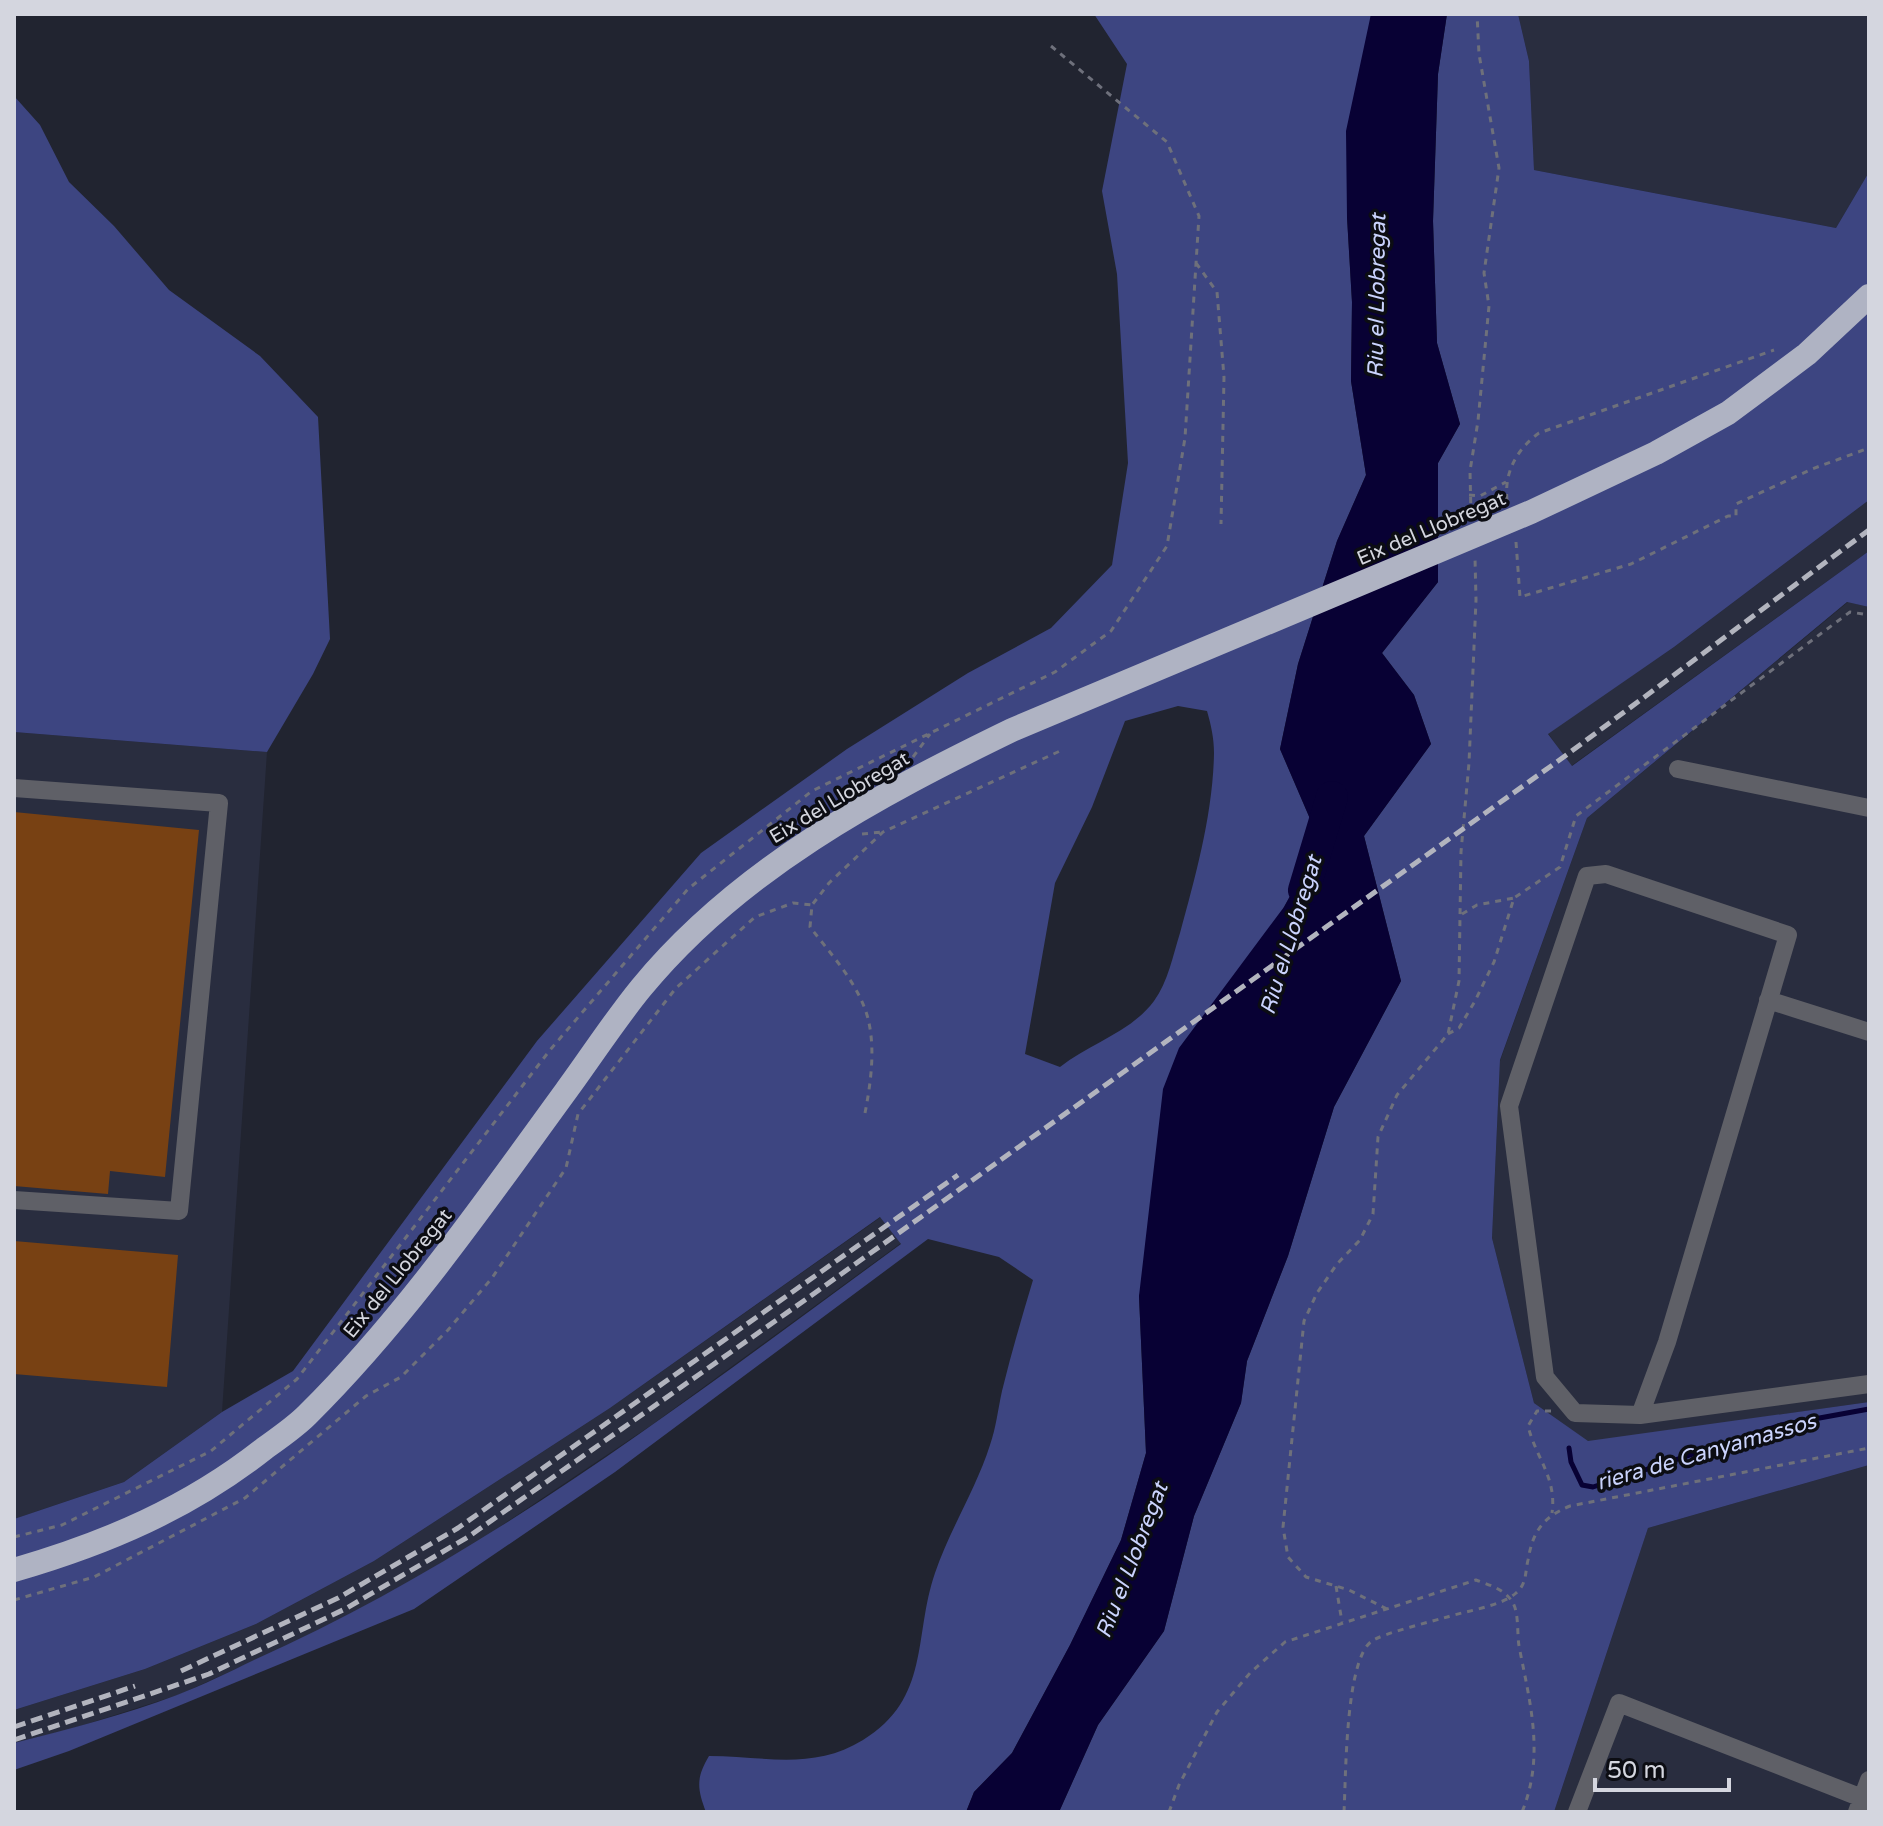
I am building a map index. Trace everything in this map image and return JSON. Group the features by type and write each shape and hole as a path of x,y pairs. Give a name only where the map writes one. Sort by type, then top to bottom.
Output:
{"highway":[{"name":"Eix del Llobregat","path":"14,1570 90,1546 148,1523 228,1475 306,1417 401,1312 642,987 712,914 783,857 928,771 1012,730 1692,434 1728,413 1807,354 1869,296"}],"street":[{"path":"1678,769 1869,808"},
{"path":"14,788 219,803 179,1211 14,1200"},
{"path":"1640,1415 1667,1342 1788,935 1606,874 1587,876 1509,1106 1545,1377 1575,1413 1640,1415 1869,1384"},
{"path":"1768,1000 1869,1032"},
{"path":"1577,1812 1619,1703 1860,1805 1869,1780"}],"path":[{"path":"1472,524 1470,471 1489,306 1484,273 1499,168 1479,54 1477,14"},
{"path":"14,1537 62,1525 211,1451 297,1379 550,1050 688,889 812,791 1055,672 1111,631 1167,546 1185,438 1199,216 1167,142 1051,46"},
{"path":"1196,263 1217,292 1224,377 1221,524"},
{"path":"1469,495 1480,496 1506,481 1521,446 1539,433 1774,350 1807,354"},
{"path":"1515,537 1520,597 1631,564 1728,516 1736,516 1736,504 1812,469 1869,448"},
{"path":"1506,481 1520,511"},
{"path":"1448,1034 1459,981 1461,852 1469,763 1476,600 1474,553"},
{"path":"1462,914 1477,905 1514,898 1560,867 1576,816 1850,612 1869,615"},
{"path":"865,1113 871,1078 867,1015 850,980 810,927 812,905 829,883 883,832 1060,751"},
{"path":"1387,1609 1336,1586 1306,1577 1288,1557 1283,1527 1304,1321 1317,1293 1337,1264 1360,1240 1373,1214 1378,1137 1397,1095 1448,1034 1459,1028 1494,962 1514,898"},
{"path":"1552,1513 1552,1483 1532,1444 1528,1426 1537,1411 1575,1413"},
{"path":"1344,1812 1352,1692 1359,1660 1371,1641 1516,1593 1525,1581 1536,1532 1552,1513 1570,1506 1869,1448"},
{"path":"1169,1812 1179,1785 1217,1712 1250,1673 1285,1642 1476,1580 1497,1587 1513,1603 1534,1717 1532,1788 1522,1812"},
{"path":"1336,1586 1342,1623"}],"shaded area":[{"path":"1094,14 1371,14 1347,217 1352,302 1351,381 1366,475 1337,541 1298,664 1280,749 1320,842 1284,907 1139,1296 1146,1453 1121,1540 1070,1645 1012,1753 974,1792 966,1812 706,1812 700,1790 700,1777 709,1756 788,1760 825,1756 844,1750 885,1723 910,1686 935,1573 990,1445 1005,1377 1033,1280 999,1257 928,1239 615,1472 414,1609 69,1751 14,1770 14,1743 117,1715 187,1691 341,1618 425,1572 588,1469 901,1244 880,1217 610,1408 374,1561 256,1624 145,1669 14,1710 14,1519 124,1482 222,1412 293,1371 537,1041 701,853 847,749 968,673 1051,628 1112,565 1128,463 1117,274 1102,191 1127,64","holes":["1178,706 1207,711 1214,753 1207,821 1180,933 1159,994 1144,1012 1122,1030 1060,1067 1025,1054 1055,883 1092,807 1125,721"]},
{"path":"1447,14 1518,14 1529,61 1534,170 1836,228 1869,172 1869,500 1674,647 1548,734 1572,766 1869,551 1869,607 1847,602 1587,818 1500,1060 1492,1238 1534,1403 1588,1441 1869,1402 1869,1465 1648,1528 1554,1812 1059,1812 1098,1725 1164,1631 1194,1516 1241,1403 1247,1361 1288,1256 1334,1107 1401,981 1364,836 1431,744 1414,695 1382,653 1438,582 1438,463 1460,424 1437,343 1433,221 1438,74"},
{"path":"1518,14 1869,14 1869,172 1836,228 1534,170 1529,61"},
{"path":"14,96 40,125 69,182 114,226 169,290 260,356 318,417 330,639 267,752 14,732"},
{"path":"1869,500 1869,551 1571,766 1548,733 1674,647"},
{"path":"1848,602 1869,607 1869,1402 1588,1442 1534,1403 1492,1238 1500,1061 1587,818"},
{"path":"14,732 267,752 222,1412 124,1482 14,1519"},
{"path":"881,1217 901,1243 653,1424 456,1556 314,1634 178,1695 68,1730 14,1743 14,1710 145,1669 256,1624 374,1561 610,1408"},
{"path":"1869,1465 1869,1812 1554,1812 1648,1528"}],"water":[{"path":"1371,14 1447,14 1438,74 1433,221 1437,343 1460,424 1438,463 1438,582 1382,653 1414,695 1431,744 1364,836 1401,981 1334,1107 1288,1256 1247,1361 1241,1403 1194,1516 1164,1631 1098,1725 1059,1812 966,1812 974,1792 1012,1753 1070,1645 1121,1540 1146,1453 1139,1296 1163,1089 1179,1048 1284,907 1320,842 1280,749 1298,664 1337,541 1366,475 1351,381 1352,302 1346,131"}],"building":[{"path":"14,812 199,830 165,1177 110,1171 108,1194 14,1186"},
{"path":"14,1241 178,1255 167,1387 14,1374"}],"waterway":[{"name":"Riu el Llobregat","path":"1304,890 1332,797"},
{"name":"riera de Canyamassos","path":"1569,1448 1571,1462 1582,1485 1593,1487 1781,1425 1869,1409"}],"railway":[{"path":"14,1740 209,1674 345,1609 468,1537 1565,756 1869,530"},
{"path":"181,1671 338,1598 458,1528 958,1175"},
{"path":"14,1727 135,1686"}]}
